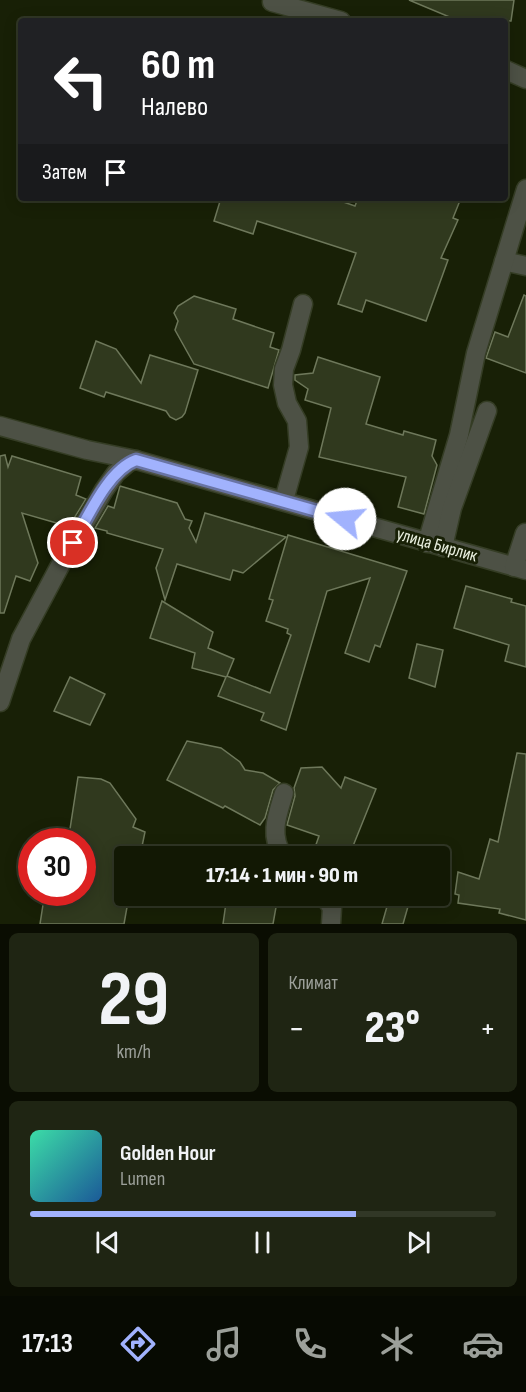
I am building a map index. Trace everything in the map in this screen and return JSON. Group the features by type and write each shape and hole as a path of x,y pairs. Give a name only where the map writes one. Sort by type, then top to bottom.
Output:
{"street":[{"path":"272,2 330,18"},
{"path":"508,71 526,79"},
{"path":"435,545 476,353 526,189"},
{"path":"504,261 526,266"},
{"path":"284,500 299,447 297,421 287,403 284,369 303,304"},
{"path":"435,545 452,508 488,411"},
{"name":"улица Бирлик","path":"0,426 284,500 520,568"},
{"path":"0,702 21,639 63,560 104,490 116,474 129,462 136,460"},
{"path":"520,568 525,532"},
{"path":"277,846 275,821 284,793"},
{"path":"331,906 331,924"}],"building":[{"path":"409,0 514,0 511,21 508,21 508,18 452,18"},
{"path":"220,201 341,201 355,206 357,201 460,201 453,218 458,220 441,258 448,260 426,321 366,300 362,312 338,304 356,253 257,221 253,234 214,221"},
{"path":"524,295 526,296 526,373 486,358 495,332 508,337"},
{"path":"194,296 236,309 233,319 274,333 270,347 279,350 268,388 194,364 175,330 178,321 174,313 178,306"},
{"path":"96,341 116,349 141,383 150,355 198,370 182,417 176,420 166,411 106,392 104,397 80,388"},
{"path":"318,357 380,377 366,424 403,435 404,431 436,440 432,456 437,465 424,514 398,507 406,477 319,457 331,408 305,400 308,389 295,380 295,375 313,373"},
{"path":"5,455 8,467 12,456 81,477 76,495 86,499 73,520 69,519 67,526 22,513 38,563 30,581 16,576 4,613 0,613 0,456"},
{"path":"120,486 177,503 185,519 192,521 189,528 196,542 205,513 286,537 243,573 233,570 230,580 177,564 165,600 156,568 163,549 95,528 108,506 114,508"},
{"path":"288,535 407,571 380,647 375,645 369,662 345,653 370,578 327,591 286,730 261,720 264,713 218,696 226,677 192,668 195,653 150,638 162,601 213,632 208,648 234,659 227,676 270,693 291,635 287,633 288,629 266,621 273,600 269,599"},
{"path":"466,586 512,599 511,602 526,606 526,667 505,661 509,645 454,628"},
{"path":"417,644 443,650 435,687 409,678"},
{"path":"70,677 105,694 90,725 54,711"},
{"path":"187,741 221,748 240,762 245,770 263,773 280,783 273,790 265,818 260,825 225,806 223,808 167,780"},
{"path":"517,753 526,754 526,920 499,913 500,909 458,903 459,895 455,894 458,872 479,879 490,839 498,842"},
{"path":"322,767 341,788 345,777 376,789 353,846 316,846 319,836 287,825 295,796 294,788 301,768"},
{"path":"78,777 101,779 110,783 136,819 133,827 145,832 142,846 114,846 114,906 127,906 124,924 40,924 43,906 96,906 96,828 70,828"},
{"path":"226,906 276,906 273,924 223,924"},
{"path":"387,906 408,906 403,924 382,924"}],"route":[{"path":"73,543 116,474 129,462 136,460 345,519"}]}
